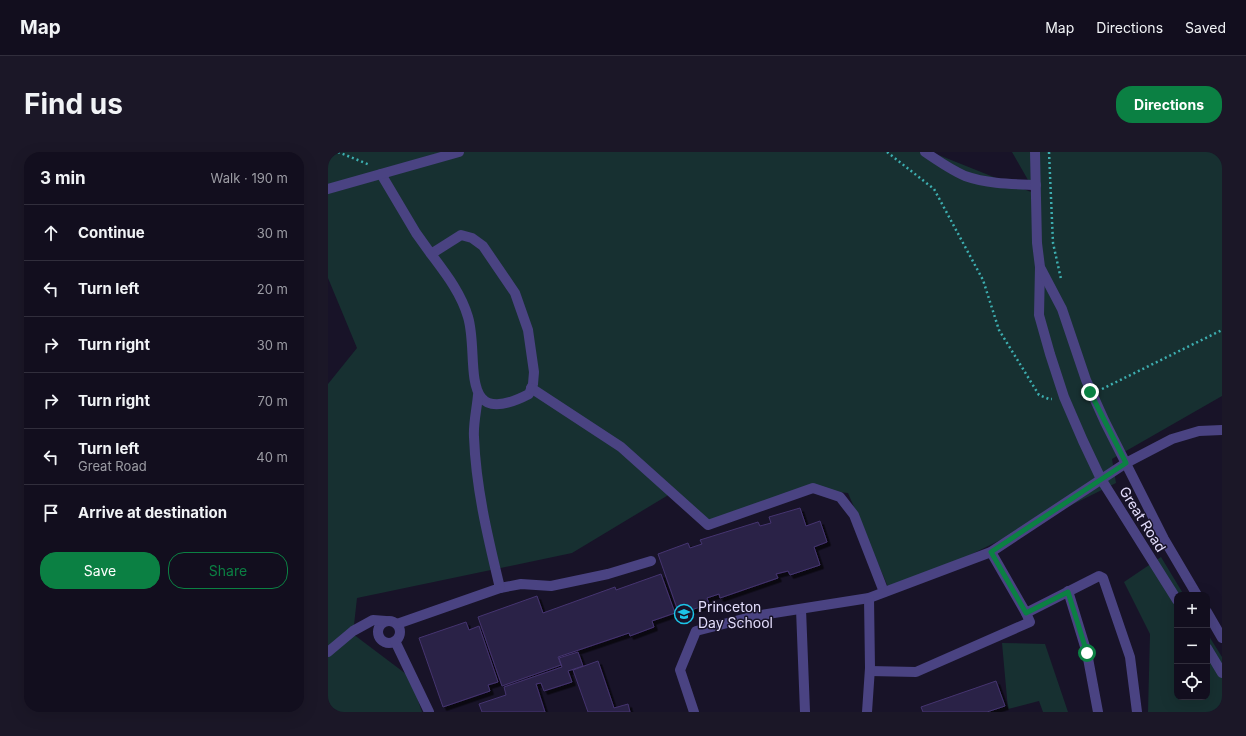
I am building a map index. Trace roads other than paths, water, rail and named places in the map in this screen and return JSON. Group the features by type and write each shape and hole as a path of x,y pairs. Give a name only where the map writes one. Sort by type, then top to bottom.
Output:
{"street":[{"path":"328,189 459,152"},
{"path":"925,152 947,167 965,176 987,182 1036,185"},
{"name":"Great Road","path":"1035,152 1037,243 1040,267 1039,315 1050,354 1064,397 1101,479 1174,595"},
{"path":"381,174 416,233 462,299 468,316 472,332 474,380 478,395 474,436 478,484 488,538 500,588"},
{"path":"431,254 461,235 472,238 483,246 514,293 528,330 534,372 529,394 516,401 500,405 487,403 478,395"},
{"name":"Great Road","path":"1040,267 1062,309 1090,392 1164,539 1195,592"},
{"path":"531,388 621,447 708,526 813,488 840,497 854,515 884,592"},
{"path":"694,712 680,670 696,631 755,616 869,598 991,552 1126,463 1172,439 1200,431 1222,430"},
{"path":"870,671 916,672 1030,622 991,552"},
{"path":"328,652 353,631 373,620 390,621 397,624 500,588 521,584 551,586 608,574 651,561"},
{"path":"1026,613 1099,576 1103,578 1130,657 1137,712"},
{"path":"1068,592 1087,653 1098,712"},
{"path":"867,712 870,671 869,598"},
{"path":"801,609 805,712"},
{"path":"1210,617 1222,638"},
{"path":"386,621 378,627 379,638 384,642 395,642 400,635 397,624"},
{"path":"395,642 430,712"},
{"path":"1210,653 1222,673"}],"place":[{"name":"Princeton Day School","path":"684,614"}]}
